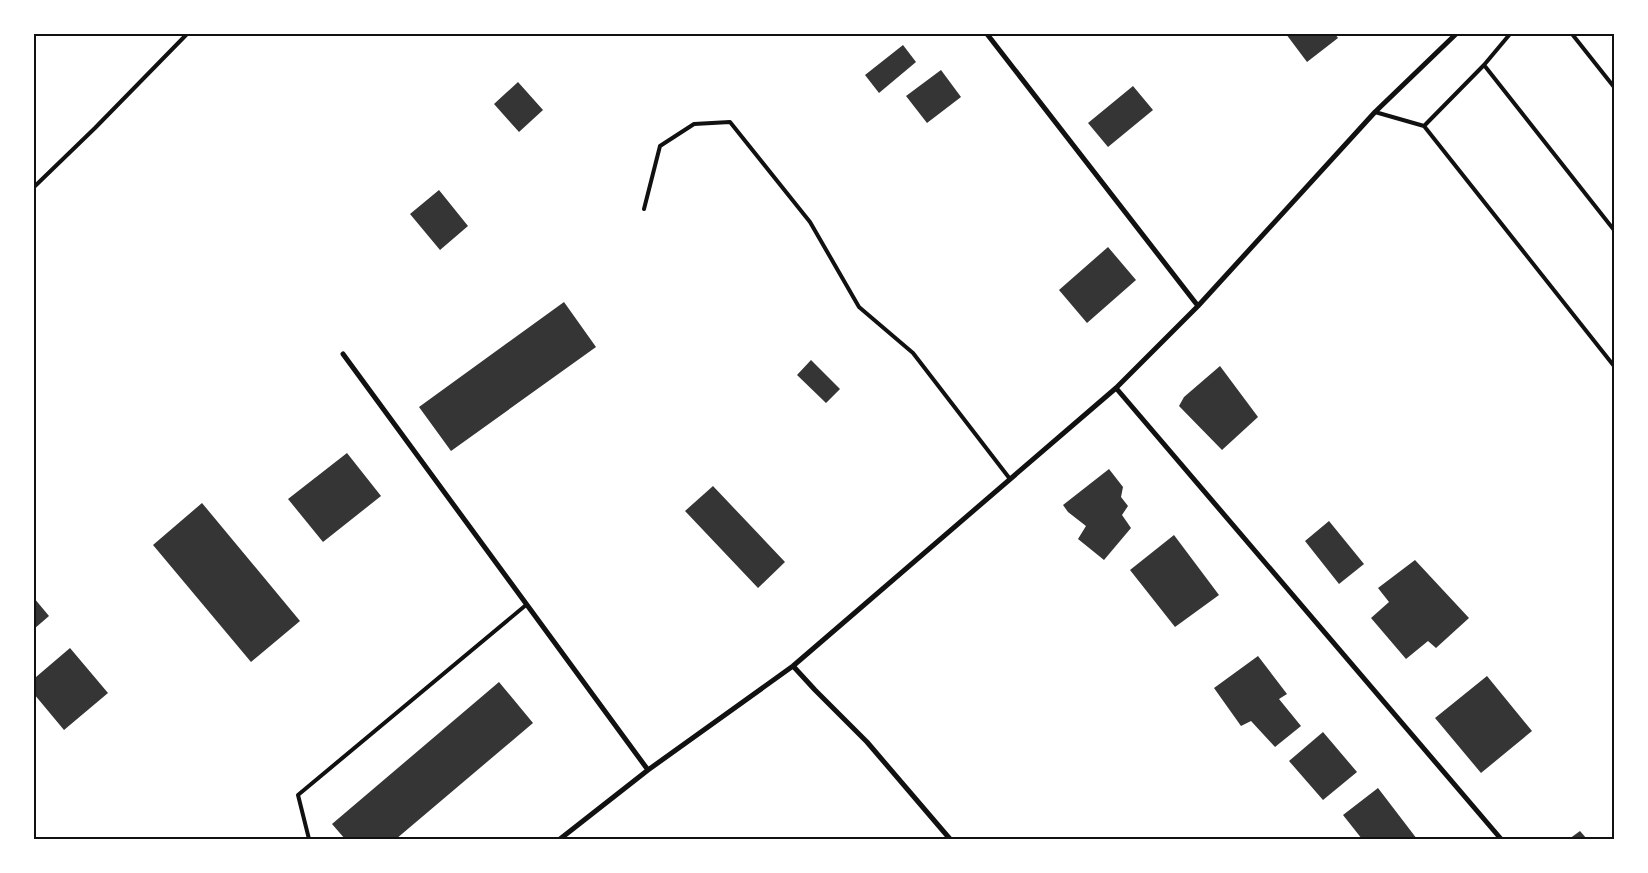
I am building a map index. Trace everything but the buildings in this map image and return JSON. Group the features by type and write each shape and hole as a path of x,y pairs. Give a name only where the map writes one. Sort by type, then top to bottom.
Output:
{"street":[{"path":"987,34 1198,306"},
{"path":"560,839 648,770 793,666 1116,388 1198,306 1375,112 1456,34"},
{"path":"343,354 648,770"},
{"path":"1116,388 1500,839"},
{"path":"793,666 814,690 867,742 950,839"}],"lane":[{"path":"34,187 187,34"},
{"path":"1424,126 1484,65 1510,34"},
{"path":"1572,34 1614,87"},
{"path":"1484,65 1614,230"},
{"path":"1375,112 1424,126 1614,366"},
{"path":"644,209 660,146 694,124 730,122 810,222 859,307 913,353 1010,479"},
{"path":"309,839 298,794 526,605"}]}
